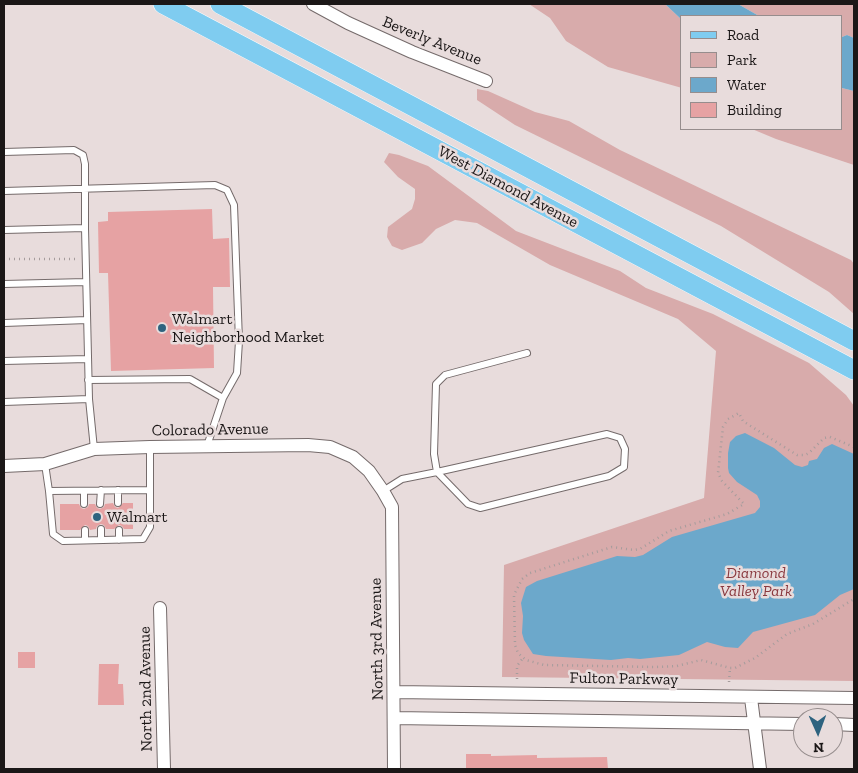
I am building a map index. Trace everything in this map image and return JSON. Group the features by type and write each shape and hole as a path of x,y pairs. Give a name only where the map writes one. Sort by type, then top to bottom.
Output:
{"main road":[{"name":"West Diamond Avenue","path":"163,4 854,370"},
{"name":"West Diamond Avenue","path":"220,4 854,341"}],"street":[{"name":"Beverly Avenue","path":"313,4 348,23 412,52 486,81"},
{"name":"Colorado Avenue","path":"4,466 44,464 94,449 308,445 330,447 353,457 369,471 384,491 392,507"},
{"name":"North 3rd Avenue","path":"392,507 394,769"},
{"name":"North 2nd Avenue","path":"160,608 164,769"},
{"name":"Fulton Parkway","path":"394,692 854,698"},
{"path":"751,698 760,769"},
{"path":"394,718 793,724"}],"lane":[{"path":"4,152 74,150 83,155 85,164 88,380 94,449"},
{"path":"4,191 215,185 227,190 234,205 239,341 237,372 223,398 207,446"},
{"path":"4,230 85,228"},
{"path":"4,284 86,282"},
{"path":"4,323 87,320"},
{"path":"384,491 402,479 438,472 607,434 620,438 625,449 624,467 609,476 480,508 468,504 438,472 434,454 436,384 445,375 527,353"},
{"path":"4,361 88,359"},
{"path":"88,380 190,379 223,398"},
{"path":"4,402 89,399"},
{"path":"44,464 49,491 53,534 64,541 143,539 150,527 150,447"},
{"path":"84,490 84,504"},
{"path":"100,504 101,490"},
{"path":"118,490 118,503"},
{"path":"49,491 150,490"},
{"path":"101,529 101,540"},
{"path":"85,530 85,540"},
{"path":"119,530 119,540"}],"path":[{"path":"4,259 85,259"},
{"path":"854,447 830,437 824,438 809,454 796,455 743,421 739,413 728,419 723,427 718,473 744,504 727,514 669,531 640,549 612,547 530,573 522,579 514,595 515,644 518,653 534,664 620,667 677,666 701,660 730,668 745,664 766,651 786,634 813,624 854,598"},
{"path":"517,679 517,666 523,658"},
{"path":"730,668 730,682"}],"green space":[{"path":"529,4 665,4 680,18 680,87 608,67 566,41 550,18"},
{"path":"738,4 854,4 854,38 847,35 843,37 843,15 757,15"},
{"path":"843,88 854,91 854,165 754,130 843,130"},
{"path":"477,89 488,91 535,112 569,121 620,150 851,260 854,264 854,314 829,292 721,226 515,125 477,100"},
{"name":"Diamond Valley Park","path":"389,153 428,166 516,231 620,271 646,288 713,314 809,363 846,395 854,406 854,681 502,677 504,565 704,498 716,351 678,319 550,265 477,223 455,220 436,229 422,243 402,250 392,246 387,237 388,227 412,209 415,189 398,177 384,162"}],"water":[{"path":"665,4 738,4 757,15 680,15 680,18"},
{"path":"847,35 854,38 854,91 843,88 843,37"},
{"path":"745,433 774,448 795,465 802,467 808,465 809,461 817,459 824,448 832,444 854,454 854,589 840,595 815,615 753,632 738,648 707,642 679,655 611,660 533,654 522,633 523,616 521,603 526,587 537,581 617,556 635,557 643,555 672,537 755,513 760,507 757,495 737,482 729,473 728,468 730,442 736,436"}],"building":[{"name":"Walmart Neighborhood Market","path":"212,209 213,239 229,238 230,287 213,287 214,368 111,371 108,273 99,273 98,222 108,221 108,212"},
{"name":"Walmart","path":"113,503 118,508 123,503 133,503 133,529 124,529 119,525 114,529 106,529 101,524 96,529 90,530 85,525 80,530 60,530 60,504 79,504 84,509 89,504 95,504 100,509 105,504"},
{"path":"18,652 35,652 35,668 18,668"},
{"path":"99,664 119,664 118,684 123,684 124,705 98,705"},
{"path":"466,754 491,754 491,756 537,755 537,758 607,757 608,769 466,769"}],"place":[{"name":"Walmart Neighborhood Market","path":"162,328"},
{"name":"Walmart","path":"97,517"}]}
